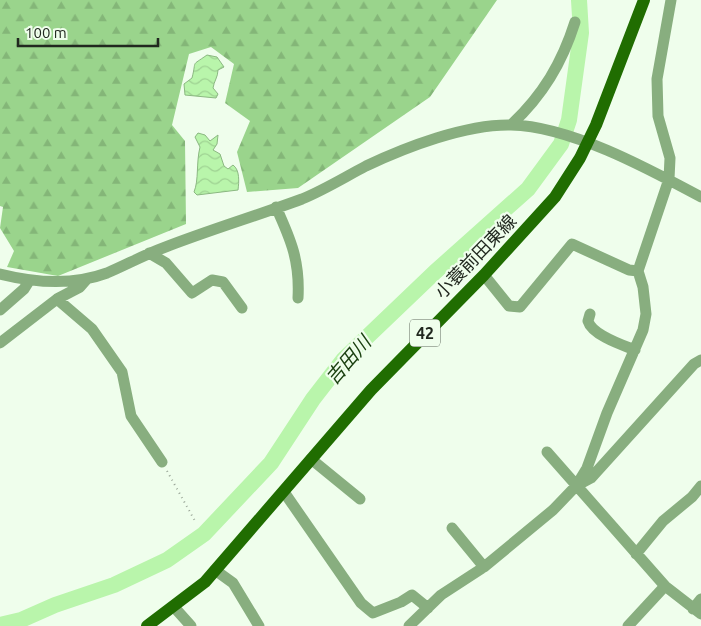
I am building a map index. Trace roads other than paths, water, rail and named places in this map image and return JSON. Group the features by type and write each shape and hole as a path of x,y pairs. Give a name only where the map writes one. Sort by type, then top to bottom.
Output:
{"main road":[{"name":"小蓑前田東線","path":"147,626 205,582 371,390 484,275 555,198 570,177 588,143 644,0"}],"street":[{"path":"409,626 458,583 484,567 553,510 576,486 587,468 607,413 635,350 646,314 643,287 638,271 669,179 670,158 658,116 657,79 671,0"},
{"path":"511,125 537,98 558,68 575,22"},
{"path":"0,274 29,281 52,283 87,279 107,273 149,253 303,198 367,166 413,147 488,126 511,125 569,136 669,179 701,196"},
{"path":"276,208 294,247 299,277 298,298"},
{"path":"484,275 509,306 520,307 572,244 628,270 638,271"},
{"path":"149,253 166,263 192,293 212,280 223,282 242,308"},
{"path":"0,343 57,300 80,287 87,279"},
{"path":"0,310 24,289 29,281"},
{"path":"57,300 92,329 122,372 131,416 162,462"},
{"path":"590,314 588,321 590,326 616,343 635,350"},
{"path":"576,486 591,478 694,364 701,360"},
{"path":"547,452 665,586 697,612 701,600"},
{"path":"311,459 360,499"},
{"path":"636,554 663,521 692,497 701,486"},
{"path":"284,492 361,603 373,613 401,602 412,595 428,608"},
{"path":"452,528 484,567"},
{"path":"215,570 233,583 259,626"},
{"path":"632,624 665,586"},
{"path":"174,607 191,626"}],"water":[{"path":"207,55 217,57 224,67 218,70 213,88 218,94 216,98 185,95 184,84 192,78 195,64"},
{"path":"198,133 205,135 210,141 218,135 217,144 213,150 220,154 224,166 228,169 233,165 237,170 238,190 197,195 194,192 200,147 195,137"}],"waterway":[{"name":"吉田川","path":"0,625 21,620 55,605 114,585 167,560 204,534 271,463 313,399 344,359 435,272 528,189 561,144 569,120 581,33 579,0"}]}
